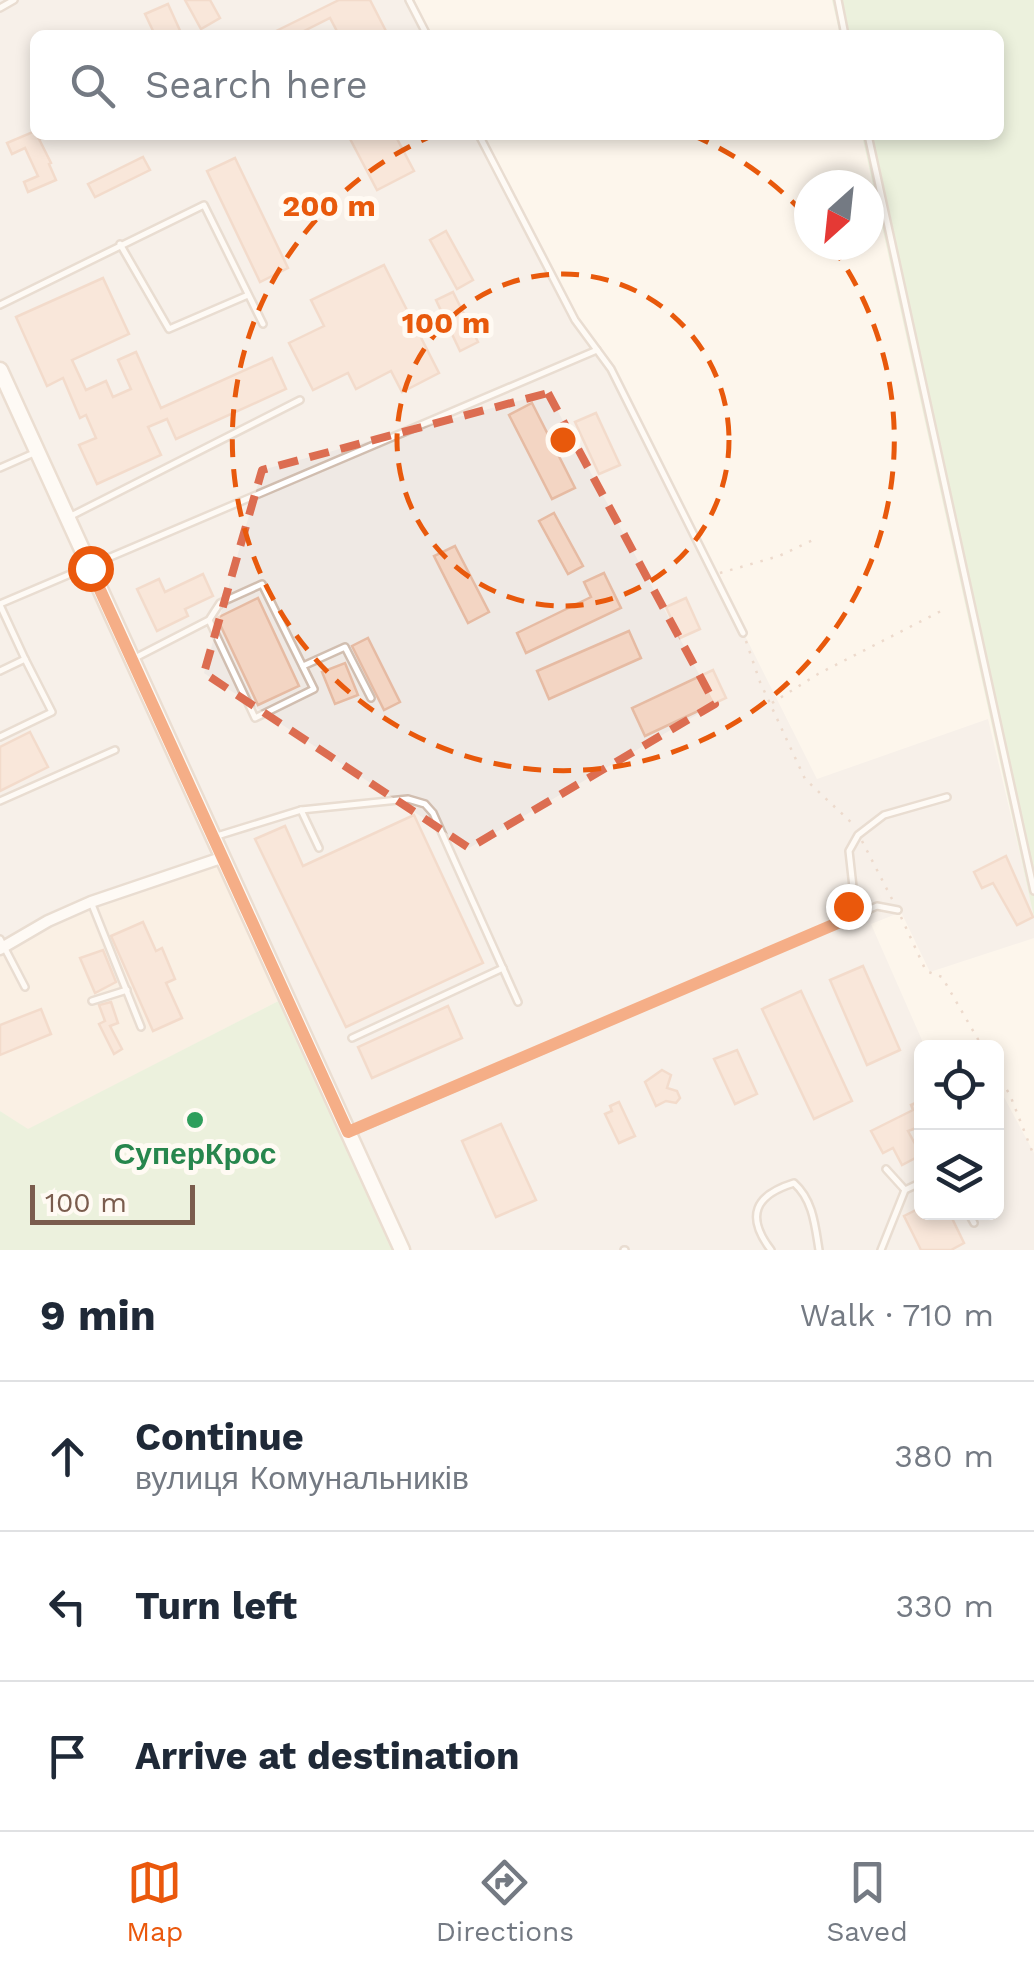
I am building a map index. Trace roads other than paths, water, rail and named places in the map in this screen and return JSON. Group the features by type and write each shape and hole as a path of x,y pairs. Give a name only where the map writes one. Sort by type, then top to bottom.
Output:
{"street":[{"path":"0,370 5,393 38,450 402,1250"},
{"path":"1,945 90,902 221,858"}],"lane":[{"path":"0,8 14,0"},
{"path":"410,0 425,30"},
{"path":"838,0 844,30"},
{"path":"482,140 575,320 611,369 743,633"},
{"path":"869,140 1034,891"},
{"path":"0,305 204,205 263,324"},
{"path":"120,244 169,329 248,295"},
{"path":"0,737 52,712 0,604 598,350"},
{"path":"68,517 300,400"},
{"path":"0,468 38,450"},
{"path":"134,659 209,620 220,603 262,584 314,689 255,718 209,620"},
{"path":"302,666 345,646 371,698"},
{"path":"0,672 25,659"},
{"path":"0,801 115,750"},
{"path":"840,922 853,886 848,851 858,834 884,815 948,798"},
{"path":"214,837 301,810 408,799 425,804 433,813 518,1002"},
{"path":"301,810 319,848"},
{"path":"90,902 141,1027"},
{"path":"348,1132 877,906 898,910"},
{"path":"1,945 25,986"},
{"path":"352,1038 503,968"},
{"path":"92,1001 126,990"},
{"path":"886,1169 906,1190"},
{"path":"771,1250 758,1232 756,1216 760,1201 774,1189 794,1182 804,1192 813,1214 819,1250"},
{"path":"881,1250 906,1190 914,1186"}],"place":[{"name":"СуперКрос","path":"195,1120"}]}
